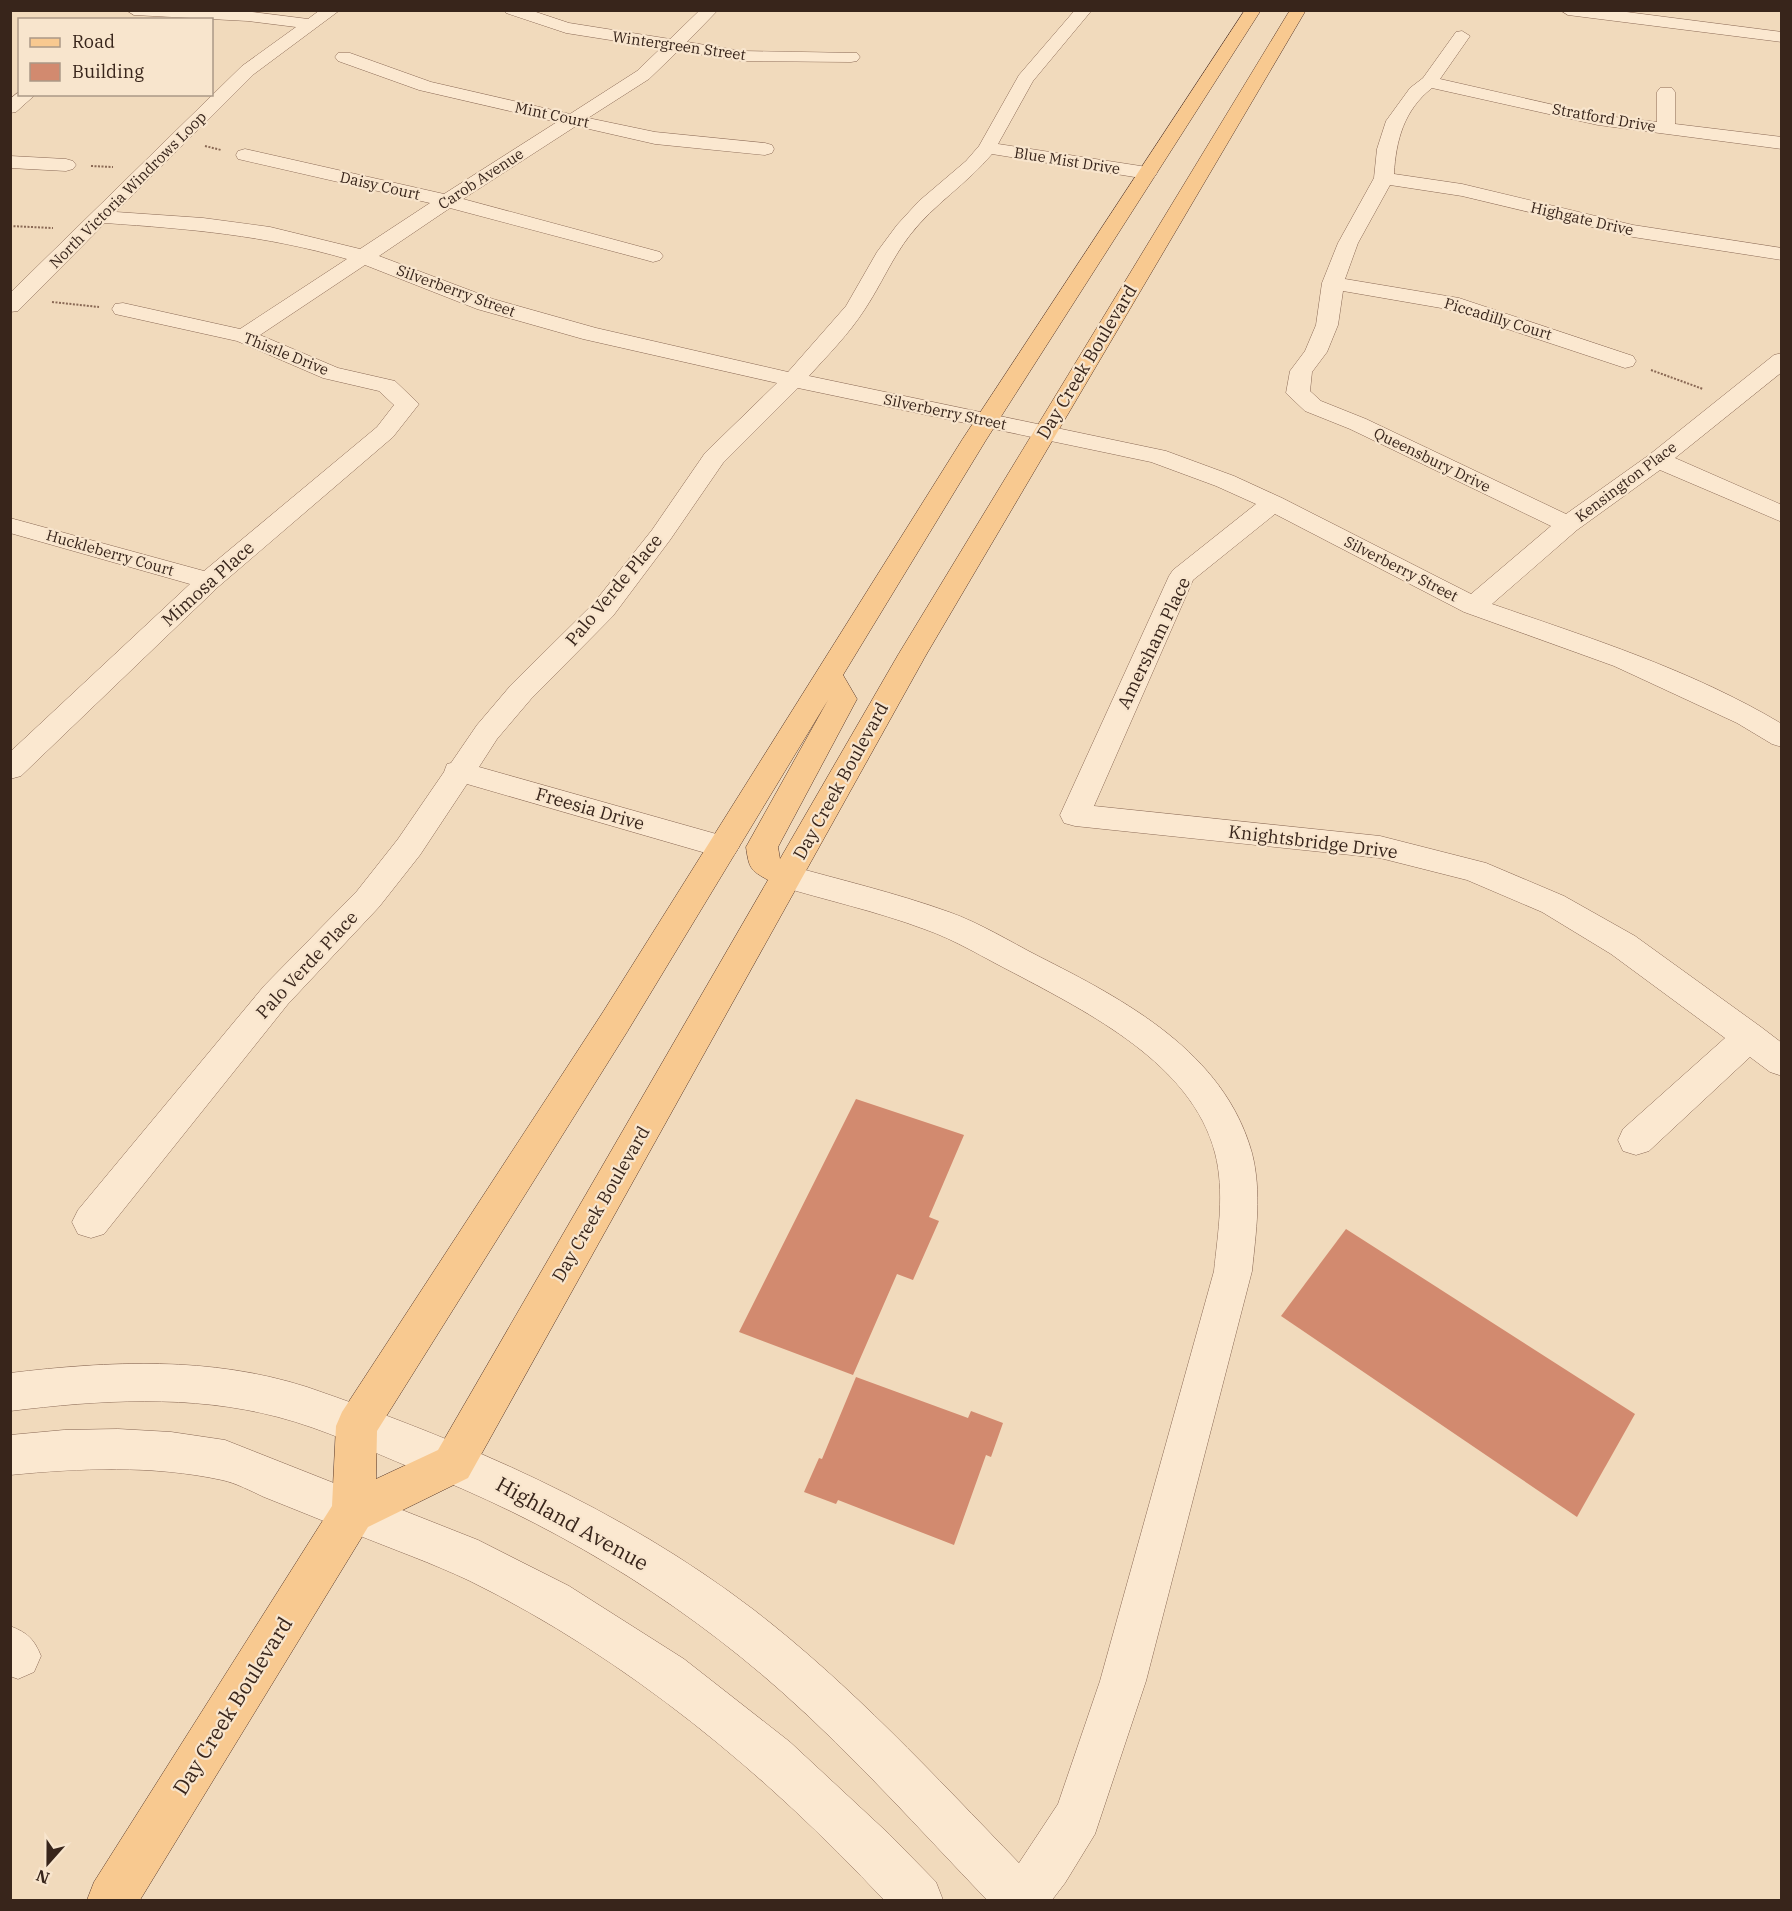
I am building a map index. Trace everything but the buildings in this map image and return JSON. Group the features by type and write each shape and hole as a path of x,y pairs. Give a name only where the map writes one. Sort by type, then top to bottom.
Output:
{"main road":[{"name":"Day Creek Boulevard","path":"112,1900 353,1512 357,1426 615,1022 986,421 1253,10"},
{"name":"Day Creek Boulevard","path":"453,1464 912,655 1043,432 1055,416 1298,10"},
{"path":"787,877 764,864 762,848 843,699 829,675"},
{"path":"353,1512 453,1464"}],"street":[{"path":"134,10 248,16 311,24"},
{"name":"North Victoria Windrows Loop","path":"14,302 103,217 249,70 272,51 332,10"},
{"name":"Wintergreen Street","path":"512,10 566,28 675,47 742,56 851,57"},
{"name":"Carob Avenue","path":"244,336 447,201 643,75 675,47 710,10"},
{"name":"Palo Verde Place","path":"91,1222 276,995 368,899 409,847 458,771 487,732 521,692 603,610 661,535 714,458 793,381 833,336 855,308 887,252 904,229 926,205 973,165 987,148 1025,79 1084,10"},
{"path":"1568,10 1782,38"},
{"path":"1664,10 1782,26"},
{"path":"1333,284 1348,243 1383,178 1386,149 1395,121 1416,92 1429,82 1462,36"},
{"name":"Mint Court","path":"344,57 425,86 502,105 655,138 765,149"},
{"name":"Stratford Drive","path":"1429,82 1598,120 1782,143"},
{"path":"1666,92 1666,129"},
{"path":"10,108 25,96"},
{"name":"Blue Mist Drive","path":"987,148 1147,173"},
{"name":"Daisy Court","path":"245,155 447,201 653,256"},
{"path":"10,162 66,165"},
{"name":"Highgate Drive","path":"1383,178 1462,190 1633,231 1782,255"},
{"name":"Silverberry Street","path":"103,217 203,224 270,233 364,257 485,304 591,334 793,381 1157,456 1225,481 1273,502 1473,606 1624,660 1747,716 1782,737"},
{"name":"Piccadilly Court","path":"1333,284 1451,303 1625,361"},
{"name":"Queensbury Drive","path":"1333,284 1327,325 1316,352 1301,371 1298,393 1313,406 1358,424 1568,525"},
{"name":"Thistle Drive","path":"123,309 244,336 331,373 387,386 407,404"},
{"name":"Kensington Place","path":"1473,606 1568,525 1658,460 1781,361"},
{"name":"Mimosa Place","path":"10,769 209,581 385,432 407,404"},
{"path":"1658,460 1782,515"},
{"name":"Amersham Place","path":"1075,814 1182,576 1273,502"},
{"name":"Huckleberry Court","path":"10,525 209,581"},
{"name":"Freesia Drive","path":"458,771 723,847"},
{"name":"Knightsbridge Drive","path":"1075,814 1380,847 1475,871 1553,904 1623,945 1782,1062"},
{"path":"787,877 937,921 1087,996 1129,1021 1169,1054 1190,1076 1213,1106 1229,1137 1238,1170 1240,1204 1233,1271 1123,1681 1078,1816 1048,1866 1021,1900"},
{"path":"1636,1140 1749,1036"},
{"name":"Highland Avenue","path":"10,1392 64,1385 125,1382 212,1386 277,1398 357,1426 529,1496 688,1589 763,1646 851,1725 1021,1900"},
{"path":"10,1455 52,1450 134,1448 179,1452 225,1460 493,1569 557,1604 638,1654 722,1715 828,1807 918,1900"}],"path":[{"path":"178,140 245,155"},
{"path":"66,165 150,169"},
{"path":"14,302 123,309"},
{"path":"1625,361 1733,400"}]}
